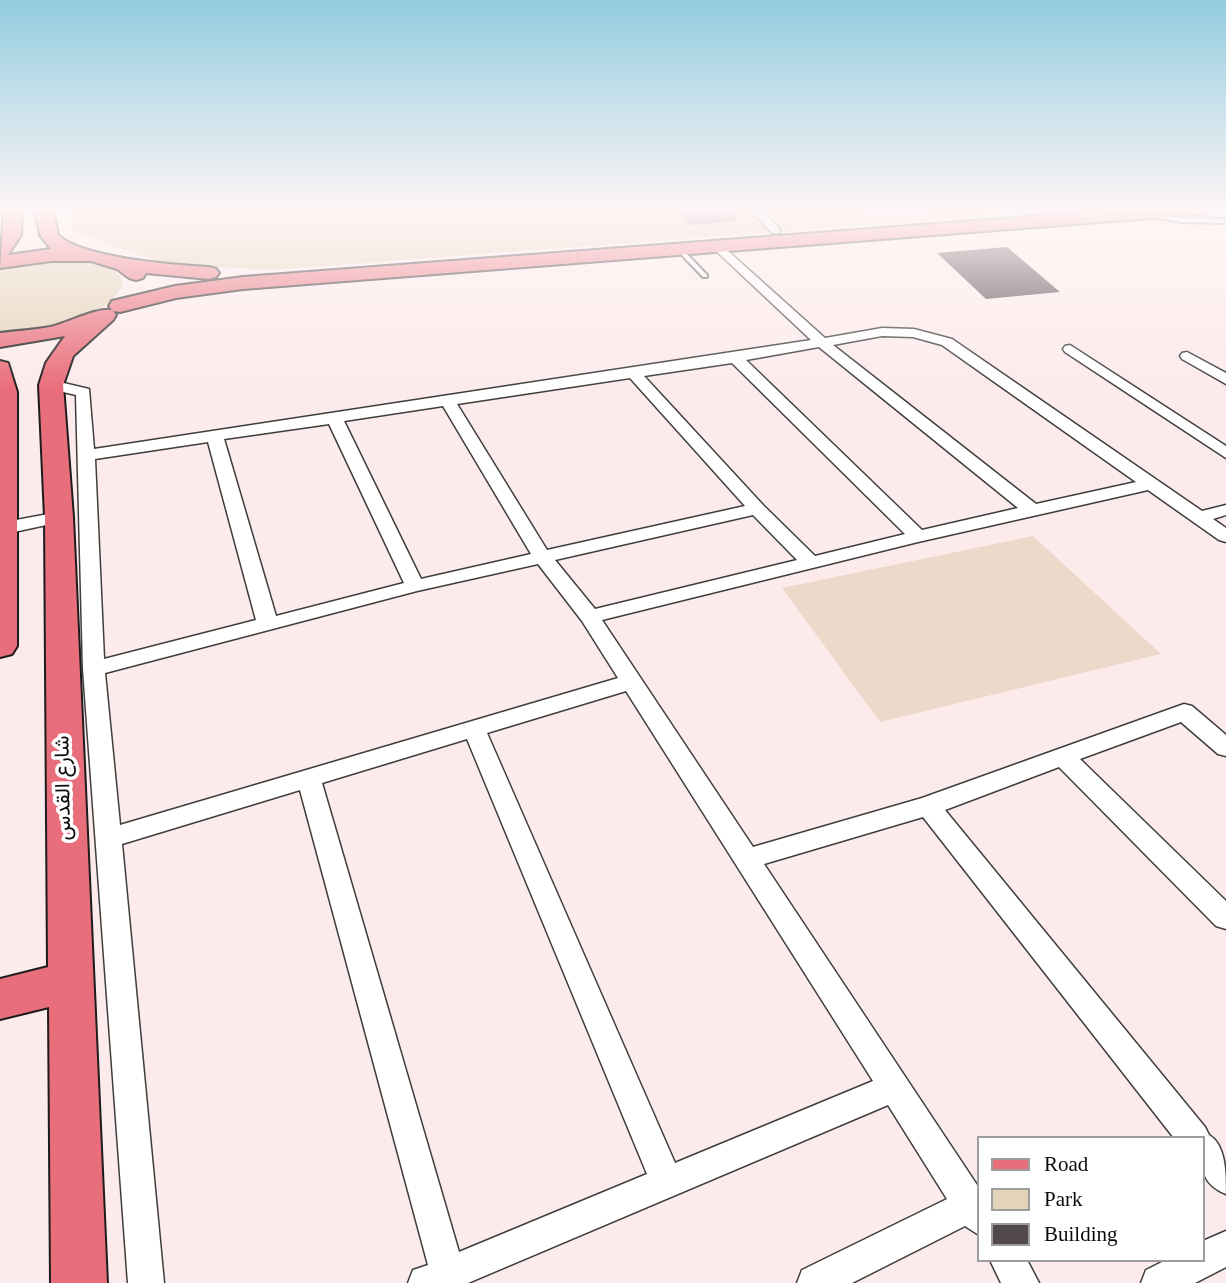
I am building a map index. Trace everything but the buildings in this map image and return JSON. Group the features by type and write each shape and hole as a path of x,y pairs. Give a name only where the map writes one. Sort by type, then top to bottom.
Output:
{"main road":[{"path":"112,311 132,296 138,286 138,276 132,269"},
{"path":"156,269 214,273 281,269"},
{"path":"0,340 53,333 175,292 220,285 397,269"},
{"name":"شارع القدس","path":"79,1283 59,517 51,385 55,366 66,348 112,311"},
{"path":"0,646 2,396"},
{"path":"0,999 71,981"}],"street":[{"path":"743,269 821,342 1033,511"},
{"path":"88,455 735,358 882,332 914,333 947,342 1226,536"},
{"path":"1070,349 1226,453"},
{"path":"1187,356 1226,379"},
{"path":"735,358 918,536"},
{"path":"633,373 757,509 810,562"},
{"path":"51,385 84,392 94,669 146,1283"},
{"path":"447,400 542,557 590,617 633,681 975,1211 815,1283"},
{"path":"334,418 415,586"},
{"path":"215,436 268,625"},
{"path":"590,617 918,536 1149,484"},
{"path":"94,669 415,586 757,509"},
{"path":"1198,517 1226,510"},
{"path":"2,529 59,517"},
{"path":"108,838 633,681"},
{"path":"748,859 928,806 1184,712 1226,748"},
{"path":"474,729 667,1182"},
{"path":"1063,757 1226,918"},
{"path":"309,778 437,1278 895,1087"},
{"path":"928,806 1192,1136"},
{"path":"1205,1151 1226,1177"},
{"path":"1205,1259 1226,1248"},
{"path":"1008,1262 1021,1283"},
{"path":"1159,1283 1199,1262"}],"lane":[{"path":"698,269 705,276"}],"green space":[{"path":"0,269 108,269 120,275 123,285 113,298 85,317 51,327 0,334"}],"shaded area":[{"path":"1033,536 1161,654 880,722 782,588"}]}
